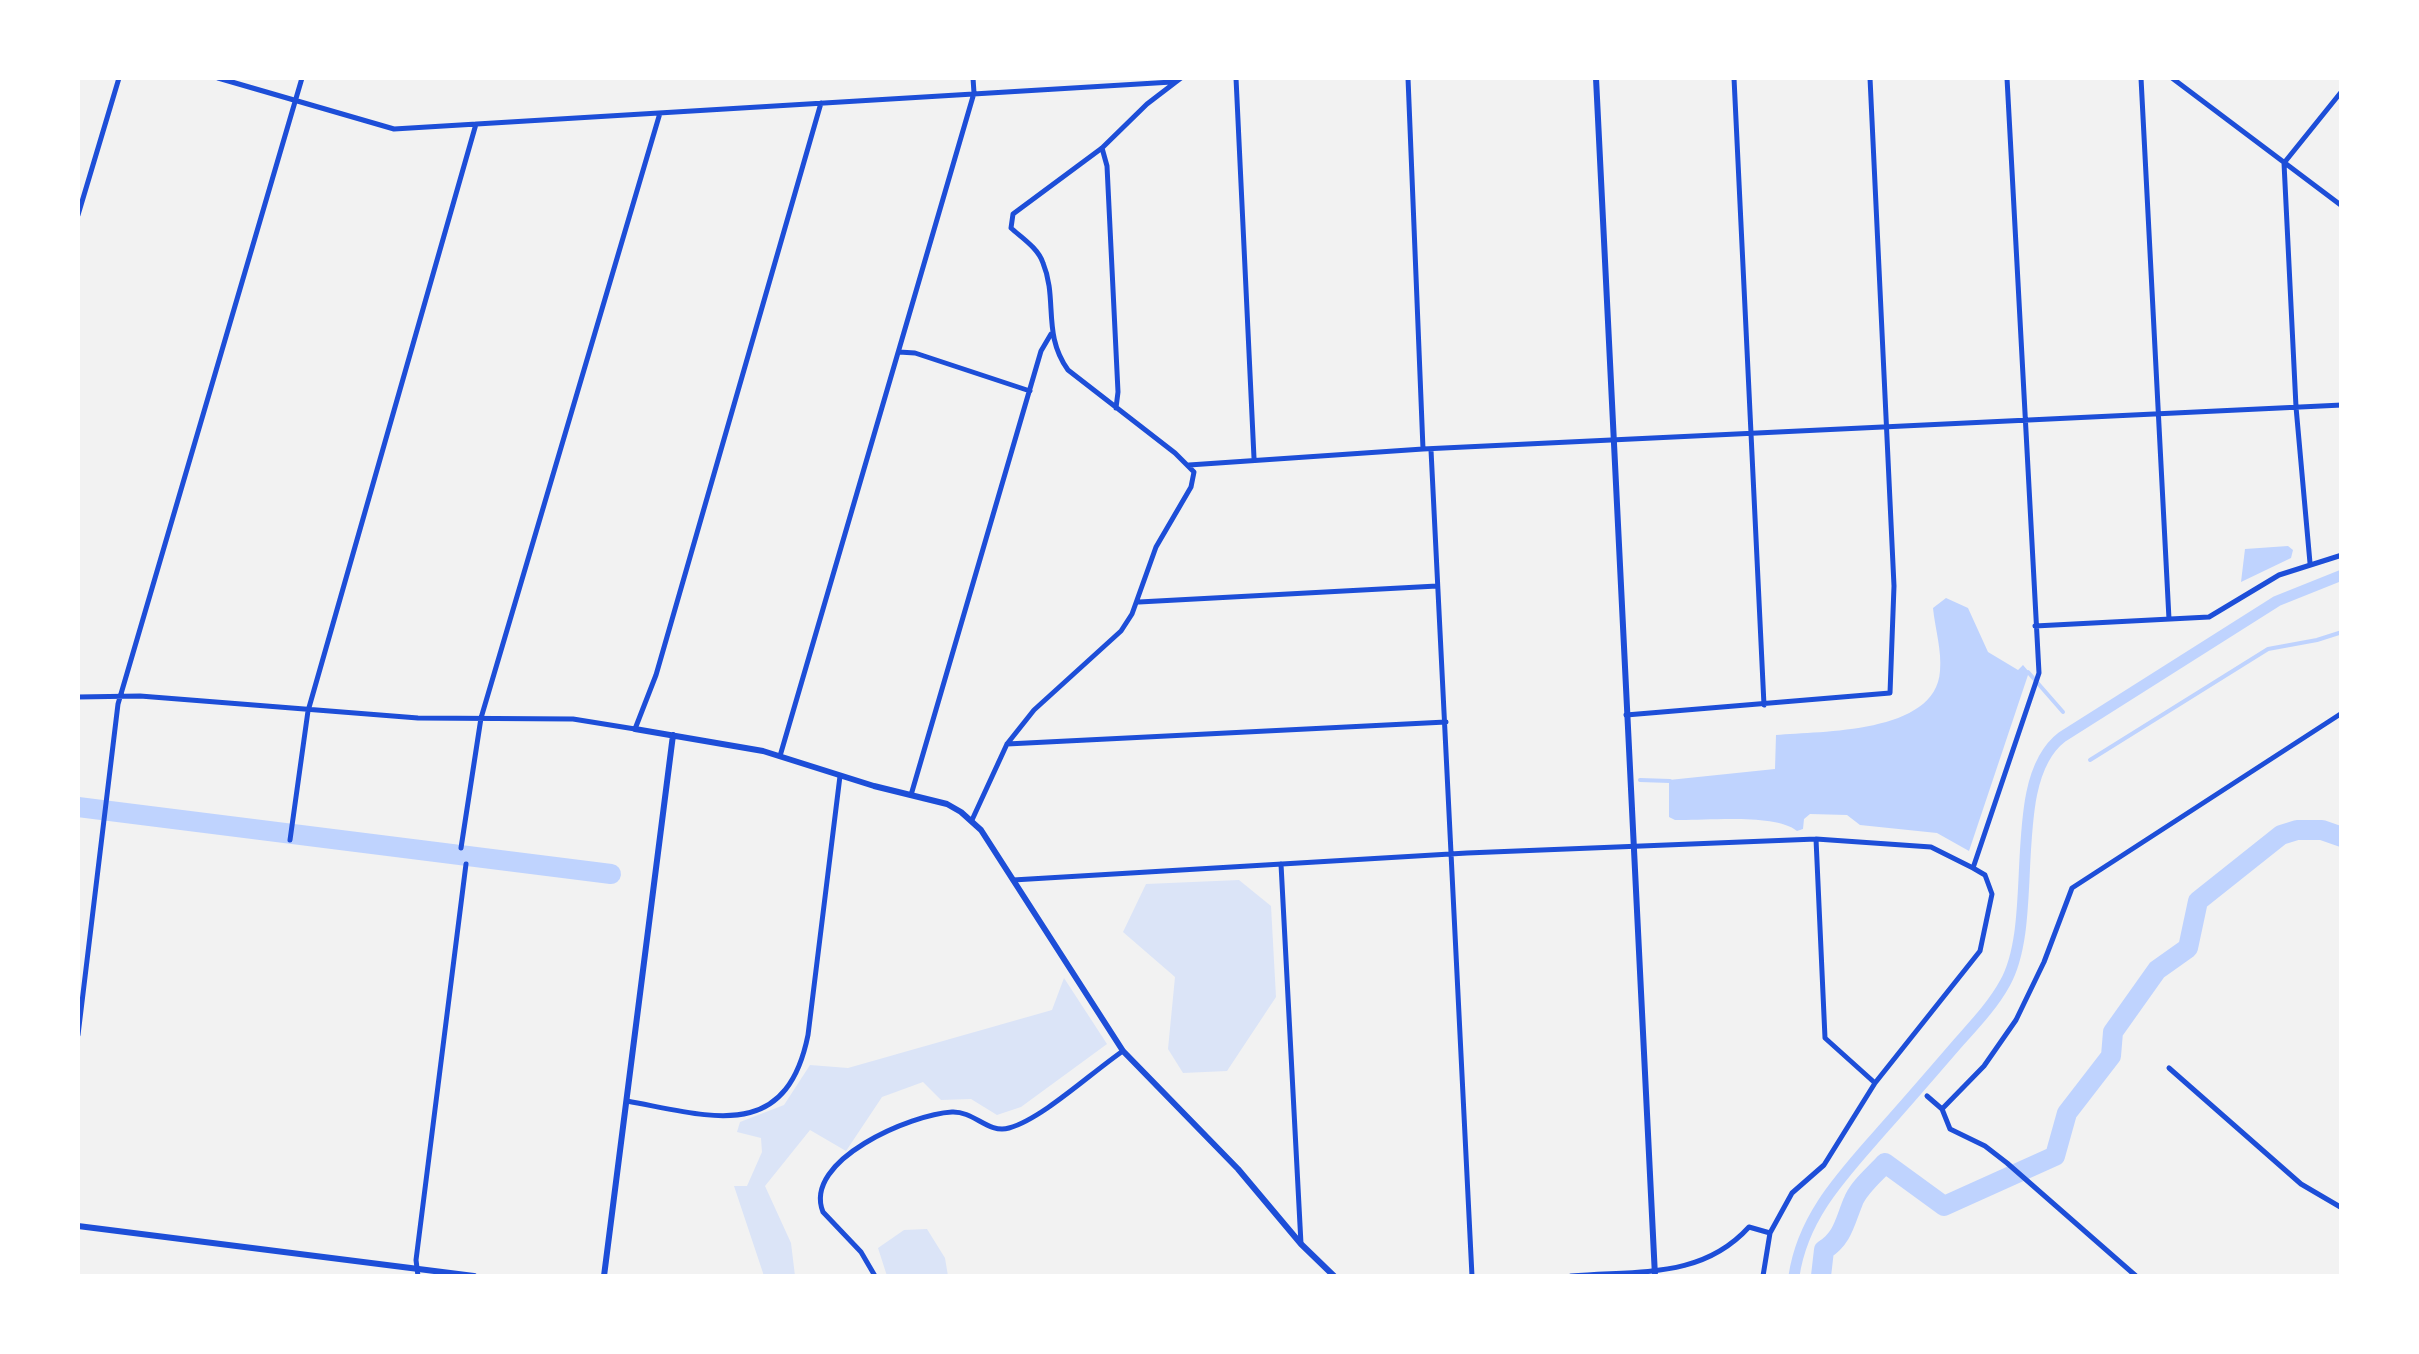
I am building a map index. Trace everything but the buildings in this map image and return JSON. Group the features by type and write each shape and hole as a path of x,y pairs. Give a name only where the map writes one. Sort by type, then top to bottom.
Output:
{"street":[{"path":"78,215 118,78"},
{"path":"218,78 394,129 1178,80"},
{"path":"78,1035 118,704 302,78"},
{"path":"780,756 974,93 973,78"},
{"path":"1236,78 1254,458"},
{"path":"1408,78 1446,722 1472,1276"},
{"path":"1596,78 1655,1274"},
{"path":"1734,78 1764,705"},
{"path":"1626,716 1890,693 1894,586 1870,78"},
{"path":"1974,868 2038,673 2007,78"},
{"path":"2141,78 2169,619"},
{"path":"2172,78 2342,206"},
{"path":"972,820 1007,744 1034,710 1121,631 1139,602 1156,547 1191,487 1194,472 1068,370 1058,357 1051,334 1043,260 1011,228 1014,214 1102,148 1178,80"},
{"path":"2310,563 2296,408 2284,163 2342,90"},
{"path":"635,728 656,675 821,104"},
{"path":"461,848 481,718 660,114"},
{"path":"290,840 308,711 476,124"},
{"path":"1102,148 1107,166 1116,408"},
{"path":"911,796 1041,350 1051,334"},
{"path":"899,352 915,353 1030,390"},
{"path":"1189,465 1254,458 2342,405"},
{"path":"2035,626 2210,617 2280,576 2342,555"},
{"path":"1139,602 1437,586"},
{"path":"78,696 122,695 418,718 572,719 780,756 946,804 972,820 1122,1051 1239,1170 1334,1276"},
{"path":"1942,1109 1963,1091 2016,1020 2044,962 2072,888 2342,713"},
{"path":"1007,744 1446,722"},
{"path":"604,1276 673,735"},
{"path":"627,1101 718,1117 752,1114 766,1109 798,1074 808,1035 840,776"},
{"path":"1816,839 1825,1038 1876,1083"},
{"path":"1013,880 1816,839 1932,847 1974,868 1986,875 1992,894 1980,951 1876,1083 1824,1165 1792,1193 1770,1234 1763,1276"},
{"path":"418,1273 466,864"},
{"path":"1282,864 1302,1244"},
{"path":"875,1276 861,1252 822,1212 819,1191 833,1168 891,1127 937,1114 956,1111 991,1128 1010,1128 1078,1086 1122,1051"},
{"path":"2169,1068 2301,1184 2342,1208"},
{"path":"1927,1096 1942,1109 1950,1129 1985,1146 2007,1163 2136,1276"},
{"path":"78,1226 418,1273 474,1276"},
{"path":"1570,1276 1655,1274 1719,1254 1749,1228 1770,1234"}],"shaded area":[{"path":"1239,880 1271,906 1276,997 1227,1071 1183,1073 1168,1049 1175,977 1123,932 1146,884"},
{"path":"1064,978 1107,1044 1021,1107 997,1115 971,1099 941,1100 923,1082 882,1097 846,1151 810,1130 765,1186 791,1243 795,1276 764,1276 734,1186 747,1186 762,1152 761,1138 737,1132 740,1122 784,1105 810,1065 848,1068 1052,1010"},
{"path":"927,1229 945,1258 948,1276 887,1276 878,1248 904,1230"}],"water":[{"path":"2288,546 2293,550 2291,558 2241,582 2245,549"},
{"path":"1946,598 1968,608 1988,652 2018,670 2023,665 2029,672 1969,851 1937,833 1860,825 1847,815 1810,814 1804,819 1803,829 1797,831 1787,825 1756,820 1669,817 1669,780 1775,769 1776,735 1873,725 1919,707 1934,692 1940,671 1933,608"}],"waterway":[{"path":"1794,1276 1806,1234 1827,1196 2005,983 2021,924 2028,817 2044,758 2062,737 2277,601 2342,575"},
{"path":"2090,760 2268,649 2342,632"},
{"path":"2028,672 2063,712"},
{"path":"1640,780 1670,781"},
{"path":"78,807 611,874"},
{"path":"1821,1276 1824,1250 1839,1235 1859,1192 1885,1163 1944,1206 2055,1156 2067,1113 2111,1056 2113,1032 2157,970 2188,948 2198,901 2281,835 2297,830 2322,830 2342,837"}]}
